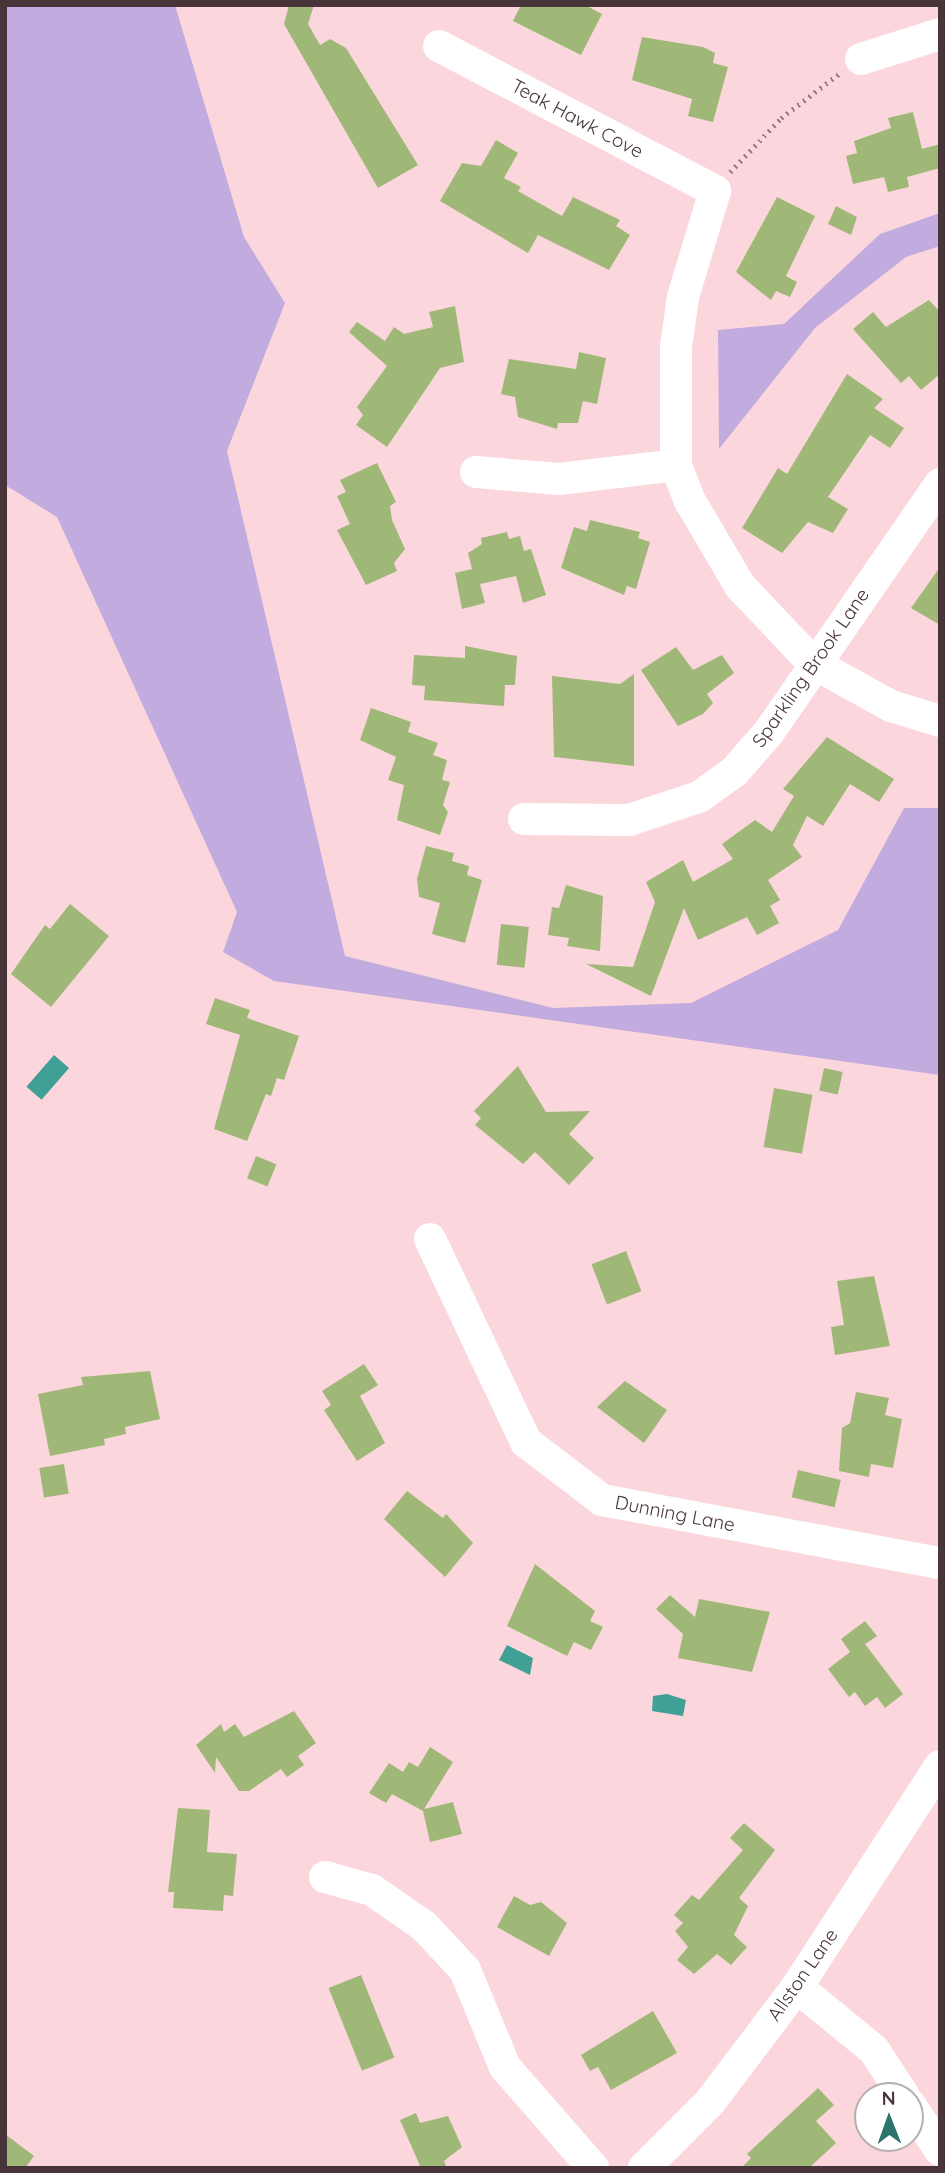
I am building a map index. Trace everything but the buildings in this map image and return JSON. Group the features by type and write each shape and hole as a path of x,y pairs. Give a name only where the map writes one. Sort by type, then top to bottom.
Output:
{"street":[{"path":"861,59 940,34"},
{"name":"Teak Hawk Cove","path":"439,46 715,191"},
{"path":"715,191 679,322 676,465 711,542 740,586 813,663 891,706 940,721"},
{"path":"475,472 559,479 676,465"},
{"name":"Sparkling Brook Lane","path":"524,819 629,820 699,797 754,752 813,663 940,484"},
{"name":"Dunning Lane","path":"430,1239 526,1442 602,1500 940,1563"},
{"name":"Allston Lane","path":"645,2168 710,2102 797,1987 940,1766"},
{"path":"325,1877 372,1889 424,1926 457,1961 505,2067 593,2168"},
{"path":"797,1987 874,2050 895,2082"},
{"path":"924,2126 940,2150"}],"path":[{"path":"715,191 780,118 861,59"}],"shaded area":[{"path":"5,5 175,5 244,237 285,303 227,451 345,956 553,1008 691,1003 838,930 904,808 940,808 940,1075 274,981 223,952 237,912 57,517 5,485"},
{"path":"940,213 940,246 906,257 815,328 719,449 718,330 784,324 880,234"}],"water":[{"path":"54,1055 69,1068 42,1100 26,1087"},
{"path":"507,1645 533,1658 530,1675 499,1660"},
{"path":"667,1694 686,1700 683,1716 652,1711 653,1696"}]}
